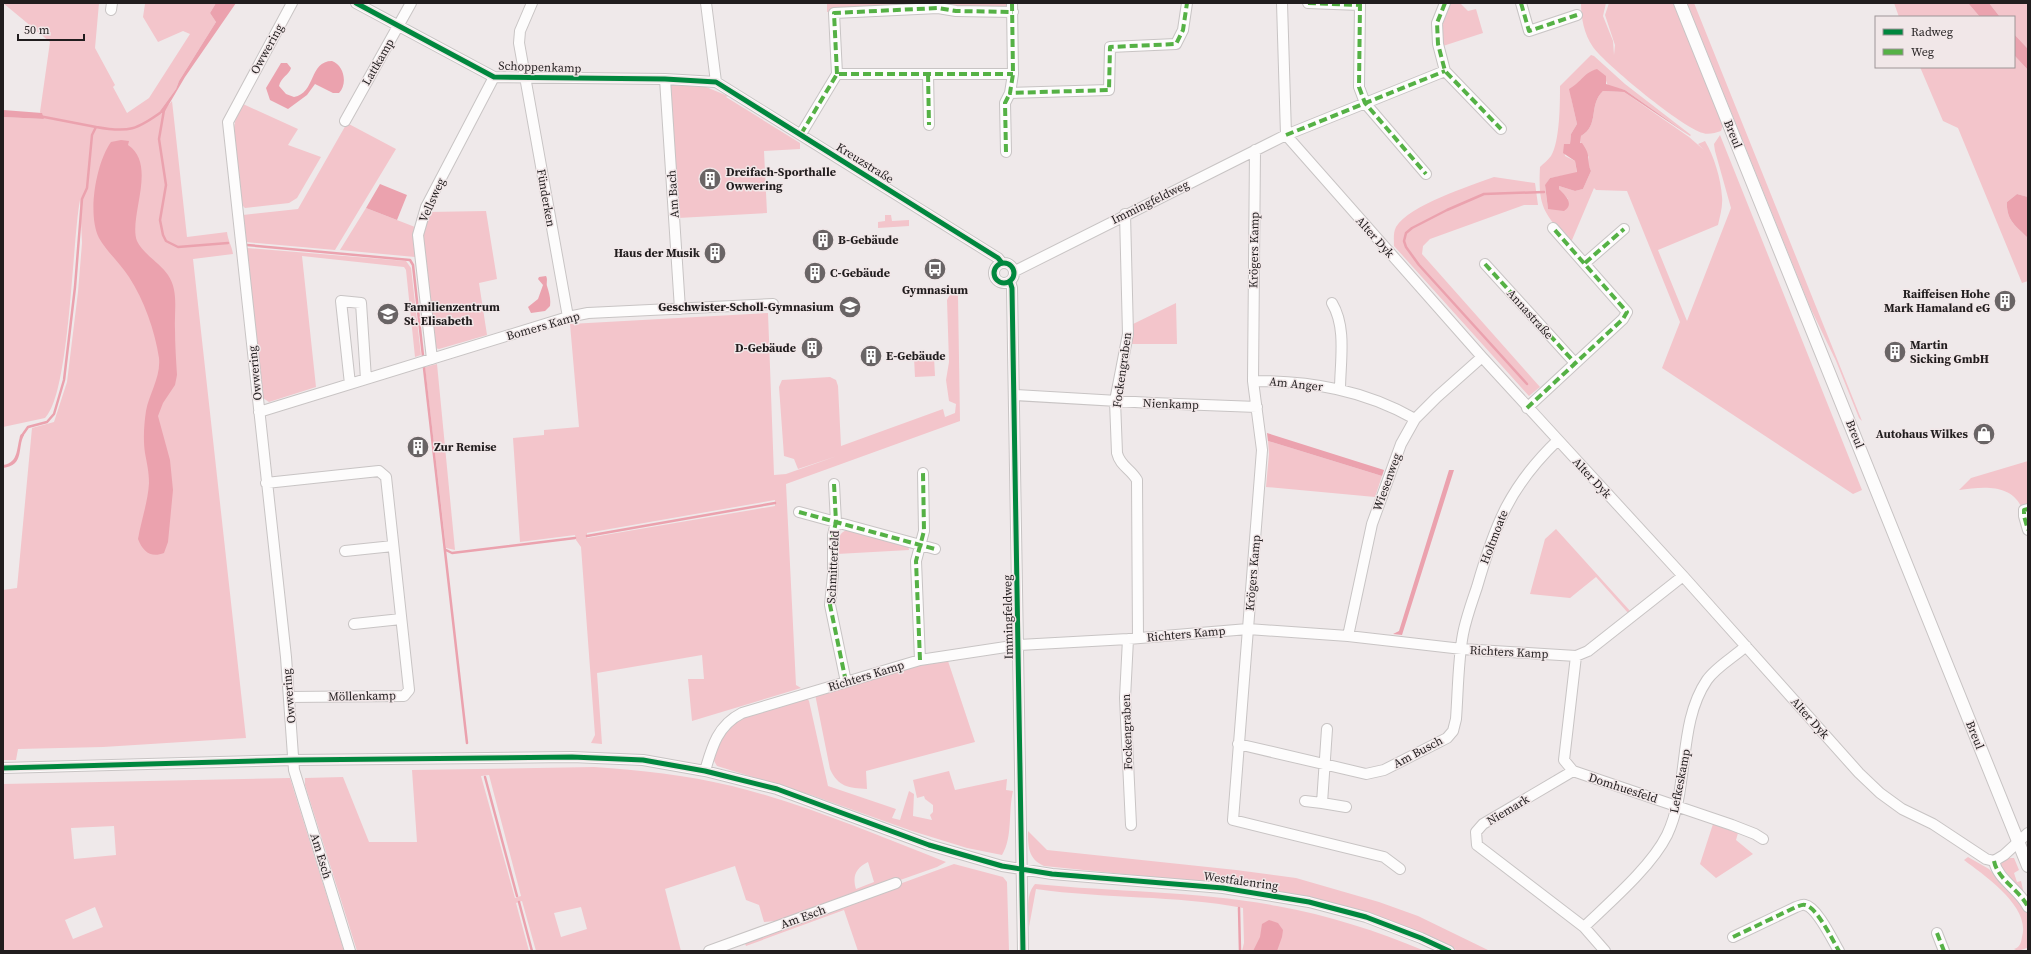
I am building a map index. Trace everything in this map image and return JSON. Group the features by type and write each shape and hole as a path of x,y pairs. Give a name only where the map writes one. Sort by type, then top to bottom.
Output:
{"main road":[{"name":"Breul","path":"1680,3 2028,866"}],"street":[{"name":"Owwering","path":"292,3 228,122 289,697 294,760"},
{"name":"Schoppenkamp","path":"356,3 494,77 665,79 716,82"},
{"name":"Lattkamp","path":"345,121 411,3"},
{"name":"Fünderken","path":"532,3 520,31 518,43 568,317"},
{"path":"706,3 716,82"},
{"path":"1010,93 1109,90 1110,47 1176,44 1183,30 1187,3"},
{"path":"1282,3 1286,134"},
{"path":"1308,3 1360,4 1359,87 1364,103 1426,174"},
{"path":"1445,3 1437,23 1438,44 1445,71 1501,130"},
{"path":"1521,3 1529,31 1577,15"},
{"path":"801,134 837,74 834,13 938,8 956,11 1013,7 1013,74 1010,93 1005,103 1006,152"},
{"name":"Immingfeldweg","path":"1015,271 1125,214 1286,134 1445,71"},
{"path":"837,74 1013,74"},
{"path":"928,74 929,125"},
{"name":"Vellsweg","path":"432,359 419,247 419,228 426,207 494,77"},
{"name":"Am Bach","path":"665,79 680,309"},
{"name":"Kreuzstraße","path":"716,82 998,258 1002,263"},
{"name":"Alter Dyk","path":"1286,134 1527,408 1683,576 1841,754 1880,793 1902,809 1955,838 1978,855 1994,860"},
{"name":"Krögers Kamp","path":"1255,150 1253,381 1262,450 1233,820 1384,857 1400,870"},
{"name":"Fockengraben","path":"1125,214 1128,334 1115,400 1118,459 1134,474 1137,480 1133,639 1125,698 1130,825"},
{"path":"1527,408 1623,319 1627,312 1586,263 1553,228"},
{"path":"1586,263 1624,229"},
{"path":"1002,263 1008,264 1015,271 1014,277 1010,282 1001,283 995,277 994,270 1002,263"},
{"name":"Annastraße","path":"1485,264 1575,363"},
{"name":"Immingfeldweg","path":"1010,282 1012,288 1023,951"},
{"path":"350,384 341,301 361,303 366,379"},
{"name":"Am Anger","path":"1332,303 1338,313 1341,332 1340,390"},
{"name":"Bomers Kamp","path":"259,412 568,317 588,313 773,304"},
{"name":"Wiesenweg","path":"1348,636 1372,524 1401,444 1415,419 1437,396 1482,357"},
{"name":"Am Anger","path":"1253,381 1290,381 1340,390 1394,407 1415,419"},
{"name":"Nienkamp","path":"1014,395 1257,407"},
{"name":"Holtmoate","path":"1462,649 1463,634 1485,559 1499,521 1520,482 1536,462 1558,440"},
{"name":"Möllenkamp","path":"266,483 379,471 386,477 402,619 409,690 404,696 289,697"},
{"path":"920,660 916,561 924,531 923,473"},
{"name":"Schmitterfeld","path":"834,484 836,522 833,535 834,574 830,605 846,682"},
{"path":"2028,509 2024,510 2024,516 2028,530"},
{"name":"Schmitterfeld","path":"799,512 936,549"},
{"path":"345,552 393,546"},
{"path":"1573,771 1564,760 1576,656 1588,651 1683,576"},
{"path":"354,624 402,619"},
{"name":"Richters Kamp","path":"705,771 711,750 718,734 736,716 920,660 1018,645 1133,639 1248,629 1348,636 1462,649 1576,656"},
{"name":"Lefkeskamp","path":"1584,927 1656,852 1667,835 1682,782 1690,723 1698,695 1708,679 1746,646"},
{"name":"Am Busch","path":"1238,744 1366,774 1377,773 1447,738 1454,730 1462,649"},
{"path":"1322,803 1327,729"},
{"name":"Westfalenring","path":"3,768 294,760 572,757 643,760 705,771 777,788 929,845 978,860 1021,870 1110,880 1223,888 1309,902 1366,917 1421,938 1449,951"},
{"name":"Am Esch","path":"294,760 294,770 350,951"},
{"name":"Domhuesfeld","path":"1573,771 1732,825 1755,834 1763,839"},
{"name":"Niemark","path":"1573,771 1483,824 1476,832 1477,845 1584,927 1605,951"},
{"path":"1305,801 1346,807"},
{"path":"2028,833 2004,855 1994,860 1996,870 2025,901 2028,907"},
{"name":"Am Esch","path":"709,951 896,883"},
{"path":"1733,937 1804,904 1812,908 1818,916 1839,951"},
{"path":"1937,933 1944,951"}],"shaded area":[{"path":"3,3 99,3 95,48 115,85 113,87 127,113 149,98 190,34 183,31 158,42 143,17 145,4 140,3 216,3 210,13 216,22 179,81 176,89 160,111 161,114 172,101 187,237 227,232 233,254 193,259 246,738 103,747 18,749 16,760 3,760 3,590 17,588 32,428 54,422 67,382 78,292 82,243 80,200 65,350 60,380 53,403 45,418 3,427 3,117 44,119 40,112 50,42"},
{"path":"216,3 236,3 185,77 165,111 160,111 176,89 179,81 216,22 210,13"},
{"path":"827,3 1011,3 1006,8 957,7 935,4 827,12"},
{"path":"1450,3 1460,3 1468,11 1476,9 1483,33 1443,46 1443,21"},
{"path":"1581,3 1606,3 1603,16 1613,41 1614,55 1615,45 1605,15 1609,3 1673,3 1723,125 1721,131 1707,134 1693,129 1663,109 1628,81 1593,47 1587,37 1584,26"},
{"path":"1687,3 1694,3 1862,421 1859,418 1836,361 1810,307"},
{"path":"1894,3 1968,3 1979,16 1899,16"},
{"path":"1968,3 1989,3 1999,16 1979,16"},
{"path":"1989,3 2028,3 2028,49 2015,35 2015,16 1999,16"},
{"path":"2015,35 2028,49 2028,70 2015,56"},
{"path":"1591,55 1625,84 1691,135 1690,136 1625,90 1608,86 1605,78 1581,80 1571,97 1577,124 1571,134 1570,144 1564,145 1565,156 1575,161 1577,173 1550,178 1545,186 1548,209 1568,199 1559,189 1559,186 1575,191 1583,189 1591,171 1588,164 1589,157 1582,147 1580,139 1590,126 1596,102 1603,91 1624,92 1689,137 1704,150 1698,144 1705,141 1719,175 1722,204 1718,225 1658,250 1687,321 1731,208 1715,151 1714,144 1720,135 1862,490 1853,494 1662,368 1680,322 1627,191 1596,190 1594,188 1572,240 1569,240 1553,223 1548,215 1541,200 1540,167 1551,156 1556,141 1559,122 1560,86"},
{"path":"2015,56 2028,70 2028,197 2017,194 2007,202 2007,208 2010,218 2028,238 2028,281 2022,283 1958,128 1943,121 1920,68 2015,68"},
{"path":"332,61 339,66 343,75 343,85 339,93 333,93 315,84 307,95 288,109 270,100 266,88 281,63 287,63 291,68 281,80 279,86 286,94 294,97 306,90 319,66 325,62"},
{"path":"1597,69 1606,76 1606,84 1625,90 1690,136 1624,92 1603,91 1596,102 1590,126 1581,136 1580,143 1582,143 1587,152 1591,171 1583,189 1575,191 1559,186 1559,189 1568,200 1569,205 1564,211 1548,209 1545,185 1550,178 1577,172 1575,161 1563,153 1564,144 1570,144 1571,134 1577,124 1569,89 1586,75"},
{"path":"671,85 706,87 728,96 726,97 800,143 800,149 764,151 767,213 678,218"},
{"path":"243,104 298,129 288,145 321,157 297,198 289,203 245,208 242,205 234,128 236,116"},
{"path":"3,110 42,113 44,119 3,117"},
{"path":"347,123 396,149 335,250 246,242 243,215 298,209"},
{"path":"121,140 129,141 128,145 137,154 141,165 142,178 135,231 137,241 143,250 168,275 175,294 177,375 175,385 163,403 158,416 170,460 173,490 168,542 164,553 155,555 148,553 142,547 138,539 149,483 144,443 144,427 146,411 157,379 159,358 152,327 139,296 125,272 99,238 95,228 94,216 95,189 101,162 111,142"},
{"path":"1494,177 1535,183 1538,205 1524,205 1430,239 1423,246 1422,254 1540,387 1529,396 1394,246 1394,234 1396,227 1413,211 1441,197"},
{"path":"380,184 407,195 397,220 366,208"},
{"path":"2017,194 2028,197 2028,238 2016,226 2008,214 2007,202"},
{"path":"366,208 415,227 415,257 340,250"},
{"path":"486,211 497,279 479,283 487,335 439,349 435,348 422,245 423,228 428,212"},
{"path":"885,215 891,215 892,221 909,220 909,226 878,228 878,222 885,221"},
{"path":"247,248 406,261 411,268 421,355 415,357 406,270 404,267 302,256 316,387 269,402 263,398"},
{"path":"546,276 550,306 545,311 531,313 528,307 538,299 543,285 538,279 539,277"},
{"path":"952,291 962,291 958,296 960,421 786,484 796,685 801,688 692,721 688,679 704,679 702,655 597,673 602,744 591,743 595,735 581,547 576,540 575,535 520,542 513,438 544,435 544,430 579,427 570,324 768,313 774,475 786,474 837,456 798,469 794,459 784,456 779,387 782,380 830,377 836,380 838,386 841,446 943,409 945,417 955,413 956,404 949,401 946,380 949,362 947,300","holes":["775,500 775,506 587,538 587,533"]},
{"path":"1176,303 1177,344 1132,344 1131,325"},
{"path":"934,357 935,376 915,377 914,358"},
{"path":"437,364 455,550 446,548 425,367"},
{"path":"1267,433 1384,470 1382,476 1268,441"},
{"path":"21,434 24,435 17,460 10,466 3,468 3,465 8,464 15,457"},
{"path":"1268,441 1382,476 1375,497 1266,487 1269,454"},
{"path":"2028,461 2028,504 2021,506 2009,493 1994,488 1959,490 1971,478"},
{"path":"1449,470 1454,470 1402,635 1393,634 1399,631"},
{"path":"849,529 908,544 909,550 837,554 837,542 839,536"},
{"path":"1556,529 1631,612 1629,614 1596,577 1570,598 1530,594 1545,539"},
{"path":"947,658 975,742 866,771 867,789 849,787 840,783 830,769 815,694 916,665"},
{"path":"806,697 809,701 828,786 896,809 892,818 900,820 909,791 914,794 913,816 932,820 930,815 933,812 933,805 925,799 924,796 917,798 913,780 949,771 955,790 1007,779 1006,790 1013,791 1008,840 1002,855 967,848 912,831 811,795 717,766 713,759 723,734 737,718"},
{"path":"594,767 646,771 698,779 759,793 813,811 946,862 937,867 787,920 764,922 759,905 746,900 735,866 665,889 681,951 536,951 522,901 516,903 529,951 357,951 305,785 305,778 343,777 369,842 417,842 412,770","holes":["489,775 521,896 515,898 481,776","868,862 874,882 856,889 854,880 860,867","581,907 587,929 561,937 554,913"]},
{"path":"290,778 344,951 3,951 3,784","holes":["114,826 116,855 74,859 71,828","95,907 103,927 73,939 65,920"]},
{"path":"1713,824 1738,833 1736,840 1753,854 1716,878 1700,864"},
{"path":"1028,831 1047,850 1236,870 1296,878 1379,902 1418,916 1490,951 1458,951 1439,941 1301,896 1241,886 1044,866 1035,860 1030,852"},
{"path":"1968,857 1989,869 2012,894 2019,898 2028,914 2027,948 2018,951 2014,949 2021,943 2023,926 2020,915 2013,904 1994,883 1964,860"},
{"path":"2007,858 2014,858 2019,870 2014,873 2017,882 2021,881 2024,894 2003,873 2000,866 2003,860"},
{"path":"954,864 1003,877 1007,882 1009,951 858,951 844,910 746,946 744,941"},
{"path":"1035,884 1217,897 1277,906 1352,924 1425,951 1242,951 1244,943 1243,908 1192,901 1036,889 1029,927 1029,899 1032,888"},
{"path":"1269,920 1278,923 1283,930 1277,951 1253,951 1260,937 1262,924"}],"waterway":[{"path":"164,110 159,139 166,185 160,220 163,235 166,241 178,247 228,243"},
{"path":"21,437 28,427 47,422 54,414 64,380 75,287 82,199 87,188 92,135 96,127 125,130 139,126 164,110"},
{"path":"39,116 96,127"},
{"path":"1527,384 1419,265 1406,247 1404,241 1406,233 1412,228 1447,210 1484,194 1544,192"},
{"path":"247,245 410,260 413,265 423,356"},
{"path":"424,368 467,743"},
{"path":"587,536 775,503"},
{"path":"446,550 452,553 575,538"},
{"path":"485,777 517,896"},
{"path":"519,902 532,951"},
{"path":"1239,908 1240,951"}],"marked path":[{"path":"1012,3 1013,74 1010,93 1109,90 1110,47 1176,44 1183,30 1187,3"},
{"path":"1308,3 1360,5"},
{"path":"1360,3 1359,87 1365,103 1426,174"},
{"path":"1445,3 1437,23 1438,44 1445,71 1501,129"},
{"path":"1521,3 1529,31 1577,15"},
{"path":"837,74 834,13 938,8 956,11 1013,12"},
{"path":"1286,135 1445,71"},
{"path":"801,134 837,74 1013,74"},
{"path":"928,74 929,125"},
{"path":"1006,152 1005,103 1010,93"},
{"path":"1527,408 1623,319 1627,312 1553,228"},
{"path":"1585,263 1624,229"},
{"path":"1485,264 1575,363"},
{"path":"920,660 916,561 924,531 923,473"},
{"path":"834,484 836,522 833,535 833,574 830,605 846,682"},
{"path":"2028,509 2024,510 2028,530"},
{"path":"799,512 935,549"},
{"path":"1994,861 2000,874 2028,907"},
{"path":"1733,937 1796,907 1804,905 1810,907 1815,912 1839,951"},
{"path":"1937,933 1944,951"}],"cycle path":[{"path":"356,3 494,77 665,79 716,82 998,258 1002,263"},
{"path":"1000,263 1008,263 1014,269 1014,273 1014,277 1008,283 1000,283 994,277 994,269 1000,263"},
{"path":"1010,282 1012,288 1023,951"},
{"path":"3,768 294,760 572,757 643,760 705,771 777,789 929,845 1002,866 1052,874 1223,888 1309,902 1366,917 1421,938 1449,951"}],"place":[{"name":"Dreifach-Sporthalle Owwering","path":"710,179"},
{"name":"B-Gebäude","path":"823,240"},
{"name":"Haus der Musik","path":"715,253"},
{"name":"Gymnasium","path":"935,269"},
{"name":"C-Gebäude","path":"815,273"},
{"name":"Raiffeisen Hohe Mark Hamaland eG","path":"2005,301"},
{"name":"Geschwister-Scholl-Gymnasium","path":"850,307"},
{"name":"Familienzentrum St. Elisabeth","path":"388,314"},
{"name":"D-Gebäude","path":"812,348"},
{"name":"Martin Sicking GmbH","path":"1895,352"},
{"name":"E-Gebäude","path":"871,356"},
{"name":"Autohaus Wilkes","path":"1984,434"},
{"name":"Zur Remise","path":"418,447"}]}
